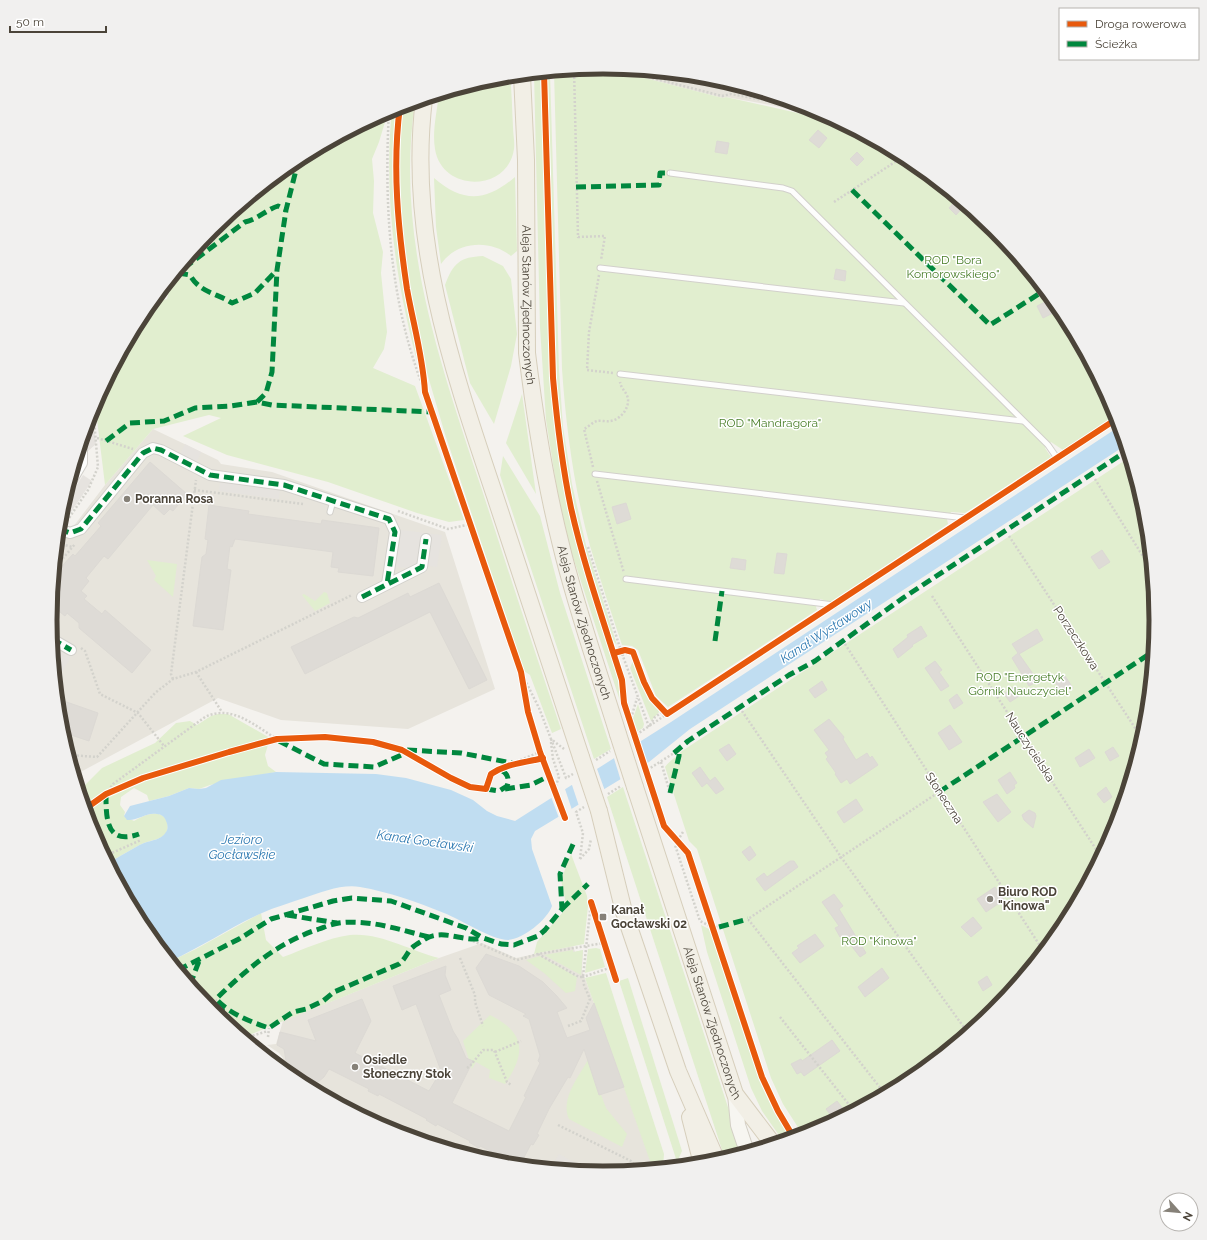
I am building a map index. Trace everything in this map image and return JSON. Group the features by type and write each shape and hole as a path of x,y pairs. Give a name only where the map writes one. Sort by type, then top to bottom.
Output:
{"main road":[{"name":"Aleja Stanów Zjednoczonych","path":"522,80 526,160 527,354 547,482 561,547 635,787 735,1094 738,1125 746,1148"},
{"path":"424,105 420,147 422,196 426,246 436,303 457,381 599,811 624,912 678,1071 700,1158"},
{"path":"678,1071 714,1155"},
{"path":"735,1094 770,1140"}],"street":[{"path":"65,531 70,533 81,529 143,452 154,448 161,450 210,475 284,485 388,518 395,532 387,584"},
{"path":"79,468 82,463 82,458"},
{"path":"358,595 387,584 422,567 426,539"},
{"path":"58,641 75,649"}],"lane":[{"path":"670,173 783,188 792,191 1048,445 1057,458"},
{"path":"600,268 904,303"},
{"path":"620,374 1023,421"},
{"path":"595,474 965,518"},
{"path":"330,512 333,501"},
{"path":"626,579 834,605"}],"path":[{"path":"574,75 578,237 605,236 589,332 587,370 620,374"},
{"path":"646,76 722,96 731,94 775,102"},
{"path":"389,118 386,159 388,220 394,272 411,353 425,392"},
{"path":"834,202 898,160"},
{"path":"421,360 425,392"},
{"path":"67,518 94,478 98,467 95,421"},
{"path":"97,438 143,452"},
{"path":"173,679 171,674 196,479"},
{"path":"1095,479 1146,562"},
{"path":"194,490 306,505"},
{"path":"396,510 448,529 471,524"},
{"path":"63,544 72,547"},
{"path":"588,547 648,728"},
{"path":"581,548 598,601"},
{"path":"75,755 97,757 156,693 173,679 196,672 358,595"},
{"path":"75,649 85,651 100,694 138,713 164,746"},
{"path":"614,653 622,653 629,650 635,655"},
{"path":"196,672 223,712"},
{"path":"521,672 539,708 566,778 584,763 621,740 648,728 667,714"},
{"path":"629,722 637,697"},
{"path":"626,709 629,722"},
{"path":"648,728 655,717 664,711"},
{"path":"742,711 841,857 966,1030"},
{"path":"106,794 113,784 164,746 214,712 238,715 277,739"},
{"path":"551,739 564,749 566,754"},
{"path":"551,739 552,759 558,777 555,788"},
{"path":"512,763 540,752"},
{"path":"668,757 674,753"},
{"path":"661,762 670,793"},
{"path":"882,1090 748,919 940,792"},
{"path":"577,814 583,833 580,859 589,849 592,833"},
{"path":"675,838 683,832"},
{"path":"675,838 684,849"},
{"path":"675,838 675,845 700,921 715,927"},
{"path":"110,854 141,840"},
{"path":"568,1026 581,1021 590,999 584,985 584,977 591,902"},
{"path":"710,920 715,927 715,935"},
{"path":"473,941 517,960 538,954 604,943"},
{"path":"538,954 579,977 584,977 612,967"},
{"path":"460,958 475,995 475,1002 483,1026"},
{"path":"212,1001 217,1000"},
{"path":"780,1017 851,1107"},
{"path":"249,1036 268,1029 268,1037"},
{"path":"495,1052 521,1041"},
{"path":"467,1068 483,1050 494,1050 507,1082 511,1086"},
{"path":"558,1125 631,1161 634,1165"}],"shaded area":[{"path":"633,75 675,78 710,84 745,92 816,116 771,105 726,97 723,98"},
{"path":"94,424 96,444 87,452 86,444"},
{"path":"153,429 218,460 221,464 272,472 445,532 495,689 408,729 281,720 218,698 79,773 68,727 58,656 58,584 64,539 105,485"},
{"path":"185,444 201,452 196,463 180,455"},
{"path":"83,475 92,481 67,518 68,513 73,491"},
{"path":"220,482 280,489 279,499 219,491"},
{"path":"401,530 442,535 437,567 416,564 406,568 396,567"},
{"path":"58,650 71,657 61,674 60,673"},
{"path":"482,943 516,958 573,946 575,952 583,950 582,970 652,1164 604,1166 532,1162 462,1148 399,1127 339,1095 338,1097 284,1063 283,1058 279,1053 267,1045 276,1044 283,1021 439,958"},
{"path":"559,1154 579,1165 568,1165 553,1164"}],"green space":[{"name":"ROD \"Mandragora\"","path":"604,74 633,75 723,98 726,97 819,118 877,147 936,186 964,209 990,234 1037,287 1058,316 1077,347 1094,378 1111,418 1063,450 1051,442 1045,448 1051,457 965,513 951,512 947,519 948,524 831,602 820,599 816,607 817,610 668,707 656,696 638,650 632,646 622,645 590,546 575,480 562,369 554,76"},
{"path":"550,76 559,370 563,427 572,484 586,545 617,645 613,641 581,537 560,425 555,356 547,77"},
{"path":"541,77 550,376 559,454 574,531 588,582 608,642 616,672 621,704 571,551 559,502 546,420 540,327 534,78"},
{"path":"511,82 514,149 509,163 500,173 488,179 475,182 461,180 449,174 440,163 435,149 434,129 438,100 462,92"},
{"path":"414,108 410,153 411,202 416,251 425,299 451,395 561,729 552,733 530,675 524,671 445,434 425,366 409,284 399,194 398,156 403,112"},
{"path":"397,114 394,169 396,230 401,271 421,375 412,342 398,276 391,209 389,175 392,116"},
{"path":"384,120 385,122 379,142 372,159 374,181 373,213 383,252 381,273 387,332 384,349 373,368 415,386 464,520 449,522 417,513 328,482 227,455 183,436 221,418 209,415 153,429 105,485 97,417 113,378 130,347 161,300 167,299 170,287 217,234 243,209 271,186 300,166 330,147"},
{"path":"515,177 517,251 511,256 493,247 474,245 456,251 448,256 441,264 436,227 434,178 455,192 474,196 484,195 494,191"},
{"path":"483,256 503,266 511,279 517,334 511,366 494,424 470,383 445,285 454,266 468,258"},
{"path":"522,394 536,494 506,443"},
{"path":"503,456 540,516 560,593 611,749 594,759 500,475"},
{"path":"1126,460 1139,513 1145,549 1149,584 1149,656 1139,727 1131,761 1121,796 1094,862 1058,924 1037,953 990,1006 964,1031 936,1054 877,1093 845,1110 800,1130 783,1104 771,1078 697,849 689,841 665,767 682,751"},
{"path":"147,560 177,564 173,597 154,580 156,576"},
{"path":"324,592 327,593 330,603 315,611 302,595 304,594 315,601"},
{"path":"633,661 641,681 660,711 651,721 630,668"},
{"path":"638,704 644,724 643,728 636,732 632,721"},
{"path":"228,714 270,738 265,755 268,766 276,772 210,785 199,789 189,788 169,796 149,801 147,795 134,788 121,797 120,805 125,812 124,816 134,821 151,814 160,814 167,821 167,832 156,840 140,845 112,860 83,787 102,768 155,743 176,723 190,721 197,725 211,716"},
{"path":"623,787 742,1149 723,1153 607,797"},
{"path":"571,854 587,896 588,906 584,944 534,954 537,942 564,911 566,904 561,880"},
{"path":"261,913 266,940 283,957 341,936 361,935 384,939 439,958 248,1035 217,1006 175,959"},
{"path":"701,925 711,930 760,1079 775,1112 788,1134 780,1137 762,1111 751,1088 707,952"},
{"path":"588,949 600,949 605,967 585,973"},
{"path":"573,950 573,952 583,950 581,975 544,955"},
{"path":"540,956 577,977 575,991 566,993 544,973 526,960"},
{"path":"606,973 664,1154 663,1163 653,1164 650,1161 585,978"},
{"path":"628,978 682,1151 677,1162 677,1162 619,981"},
{"path":"490,1015 510,1029 516,1037 519,1045 517,1063 505,1084 489,1078 490,1070 476,1062 472,1069 463,1041"},
{"path":"588,1060 606,1108 627,1134 622,1147 569,1119 567,1104 569,1096 576,1080"}],"water":[{"name":"Jezioro Gocławskie","path":"1115,429 1122,448 690,729 649,762 535,831 531,839 532,849 552,906 540,923 514,939 508,940 494,937 451,916 413,901 371,889 353,886 325,891 267,911 239,924 175,959 149,924 112,860 144,843 159,838 167,831 167,825 164,817 160,815 149,814 127,820 124,816 130,806 169,796 189,788 206,788 221,780 276,772 376,774 406,778 451,790 473,800 487,811 497,816 515,821 671,722"}],"pier":[{"path":"638,740 647,766 621,781 613,755"},
{"path":"596,766 605,791 579,806 571,782"},
{"path":"564,786 572,810 559,818 550,794"}],"building":[{"path":"818,130 827,138 819,148 809,140"},
{"path":"717,141 729,143 727,154 715,152"},
{"path":"857,152 864,159 857,166 850,159"},
{"path":"955,201 962,208 956,215 949,208"},
{"path":"836,269 846,271 845,281 834,279"},
{"path":"1047,301 1053,313 1043,318 1037,306"},
{"path":"150,462 187,494 173,511 170,509 164,515 153,505 108,559 104,556 86,578 89,581 81,591 87,596 84,599 102,614 105,610 151,650 132,673 79,628 79,623 67,613 65,616 57,610 60,569 73,554 75,556 101,526 98,523"},
{"path":"626,503 631,519 617,524 612,507"},
{"path":"209,505 249,511 248,514 321,524 322,520 379,528 373,576 338,572 339,568 331,567 333,552 235,539 232,547 230,546 227,569 231,570 223,630 193,626 202,557 206,554 208,540 205,539"},
{"path":"1102,550 1110,562 1099,569 1091,557"},
{"path":"777,553 787,554 784,574 774,573"},
{"path":"732,558 746,560 745,570 730,568"},
{"path":"439,583 487,680 469,689 430,612 305,674 291,647 354,617 358,618 408,593 410,597"},
{"path":"921,626 927,636 912,645 913,646 898,658 893,649 908,637 907,635"},
{"path":"1037,629 1043,640 1019,654 1038,681 1029,686 1012,658 1018,653 1012,644"},
{"path":"935,661 942,670 939,672 949,686 941,691 925,668"},
{"path":"1065,676 1073,688 1063,694 1055,682"},
{"path":"822,681 827,690 815,698 809,690"},
{"path":"1015,686 1021,695 1010,702 1004,694"},
{"path":"957,694 963,703 954,709 949,700"},
{"path":"64,701 98,713 89,741 70,735"},
{"path":"829,719 844,737 843,739 856,760 867,753 870,758 872,756 878,765 850,784 847,779 841,783 835,774 836,773 826,759 828,757 825,753 829,750 814,730"},
{"path":"950,725 962,742 949,750 938,733"},
{"path":"729,744 736,754 727,761 719,750"},
{"path":"1113,747 1119,756 1110,761 1105,752"},
{"path":"1089,749 1095,758 1080,767 1075,758"},
{"path":"700,767 710,781 715,777 724,789 716,794 707,783 702,787 692,773"},
{"path":"1010,772 1017,783 1014,785 1015,788 1007,794 998,780"},
{"path":"1106,787 1112,797 1104,803 1097,794"},
{"path":"997,794 1011,812 998,822 983,802"},
{"path":"856,799 863,810 844,823 837,812"},
{"path":"1029,810 1035,813 1036,816 1033,828 1024,820 1022,815"},
{"path":"750,846 756,855 749,861 742,852"},
{"path":"790,861 794,861 798,867 765,891 756,879 764,873 767,877"},
{"name":"Biuro ROD \"Kinowa\"","path":"995,887 1004,900 986,912 977,899"},
{"path":"834,894 843,906 839,909 866,953 860,957 843,935 840,937 835,928 839,926 822,902"},
{"path":"973,917 982,928 971,937 961,927"},
{"path":"815,934 824,946 800,963 792,953 799,948 797,946"},
{"path":"486,954 519,966 543,982 567,1008 557,1012 567,1038 590,1030 586,1018 594,1003 624,1087 599,1095 584,1049 570,1078 568,1077 549,1109 537,1134 539,1135 533,1145 531,1144 522,1160 503,1157 480,1146 479,1148 469,1142 470,1141 437,1124 436,1126 426,1120 427,1119 379,1094 378,1096 368,1091 369,1089 329,1069 324,1077 318,1082 314,1083 287,1065 284,1049 277,1045 280,1032 316,1041 308,1020 362,999 371,1021 355,1053 429,1091 441,1071 416,1004 402,1010 393,986 446,966 445,975 451,990 439,995 453,1031 466,1058 473,1061 452,1103 509,1131 526,1097 524,1096 540,1063 538,1061 540,1056 529,1019 523,1016 526,1014 489,995 476,968"},
{"path":"882,968 889,978 865,997 858,987"},
{"path":"987,976 992,985 983,991 978,982"},
{"path":"832,1040 840,1051 804,1076 801,1072 797,1074 791,1064 801,1059 802,1061"},
{"path":"837,1101 844,1110 832,1116 826,1109"}],"marked path":[{"path":"257,402 266,393 272,372 277,270 286,210 296,168"},
{"path":"576,187 659,185 660,173 670,173"},
{"path":"852,190 990,325 1041,293"},
{"path":"190,263 245,222 254,219 278,206 286,210"},
{"path":"181,274 190,275 199,286 232,303 255,293 277,270"},
{"path":"106,441 130,423 164,421 195,408 230,406 257,402 272,405 432,412"},
{"path":"65,531 70,533 81,529 143,453 153,448 161,450 210,475 284,485 389,519 395,532 387,584"},
{"path":"674,753 688,741 789,675 815,661 903,598 1124,453"},
{"path":"362,597 422,567 426,539"},
{"path":"715,641 722,591"},
{"path":"58,642 71,650"},
{"path":"939,792 1149,654"},
{"path":"279,741 324,764 374,767 406,753"},
{"path":"670,793 679,756 679,748"},
{"path":"407,750 461,753 512,763"},
{"path":"486,789 499,791 507,786 507,776 500,770"},
{"path":"505,789 531,785 549,776"},
{"path":"106,794 108,820 110,828 114,833 120,836 128,837 139,834"},
{"path":"183,968 239,939 271,919 333,901 352,898 391,901 466,928 483,938 501,944 514,945 538,936 545,930 562,909 560,874 574,842"},
{"path":"562,909 588,884"},
{"path":"287,915 337,923"},
{"path":"719,927 748,919"},
{"path":"429,937 396,928 373,924 351,922 331,925 304,934 277,949 241,976 218,997 217,1000 234,1013 269,1028 293,1012 306,1009 323,1001 334,992 399,964 415,945 432,936 447,935 469,939 483,938"},
{"path":"192,979 199,961"},
{"path":"222,1011 223,1006"}],"cycle path":[{"path":"544,77 553,378 560,443 576,530 622,680 624,703 664,826 688,853 762,1077 778,1111 791,1133"},
{"path":"399,113 396,152 396,175 401,244 407,289 420,353 425,392 521,672 528,712 540,752 565,818"},
{"path":"614,653 625,650 633,652 644,682 652,698 667,714 1112,422"},
{"path":"90,806 106,794 143,778 277,739 325,737 373,742 402,750 470,787 486,789 491,774 497,770 510,765 543,758"},
{"path":"591,902 616,980"}],"place":[{"name":"Poranna Rosa","path":"127,499"},
{"name":"Biuro ROD \"Kinowa\"","path":"990,899"},
{"name":"Kanał Gocławski 02","path":"603,917"},
{"name":"Osiedle Słoneczny Stok","path":"355,1067"}],"park label":[{"name":"ROD \"Bora Komorowskiego\"","path":"953,267"},
{"name":"ROD \"Energetyk Górnik Nauczyciel\"","path":"1020,684"},
{"name":"ROD \"Kinowa\"","path":"879,941"}],"water label":[{"name":"Kanał Wystawowy","path":"826,631"},
{"name":"Kanał Gocławski","path":"425,841"}]}
